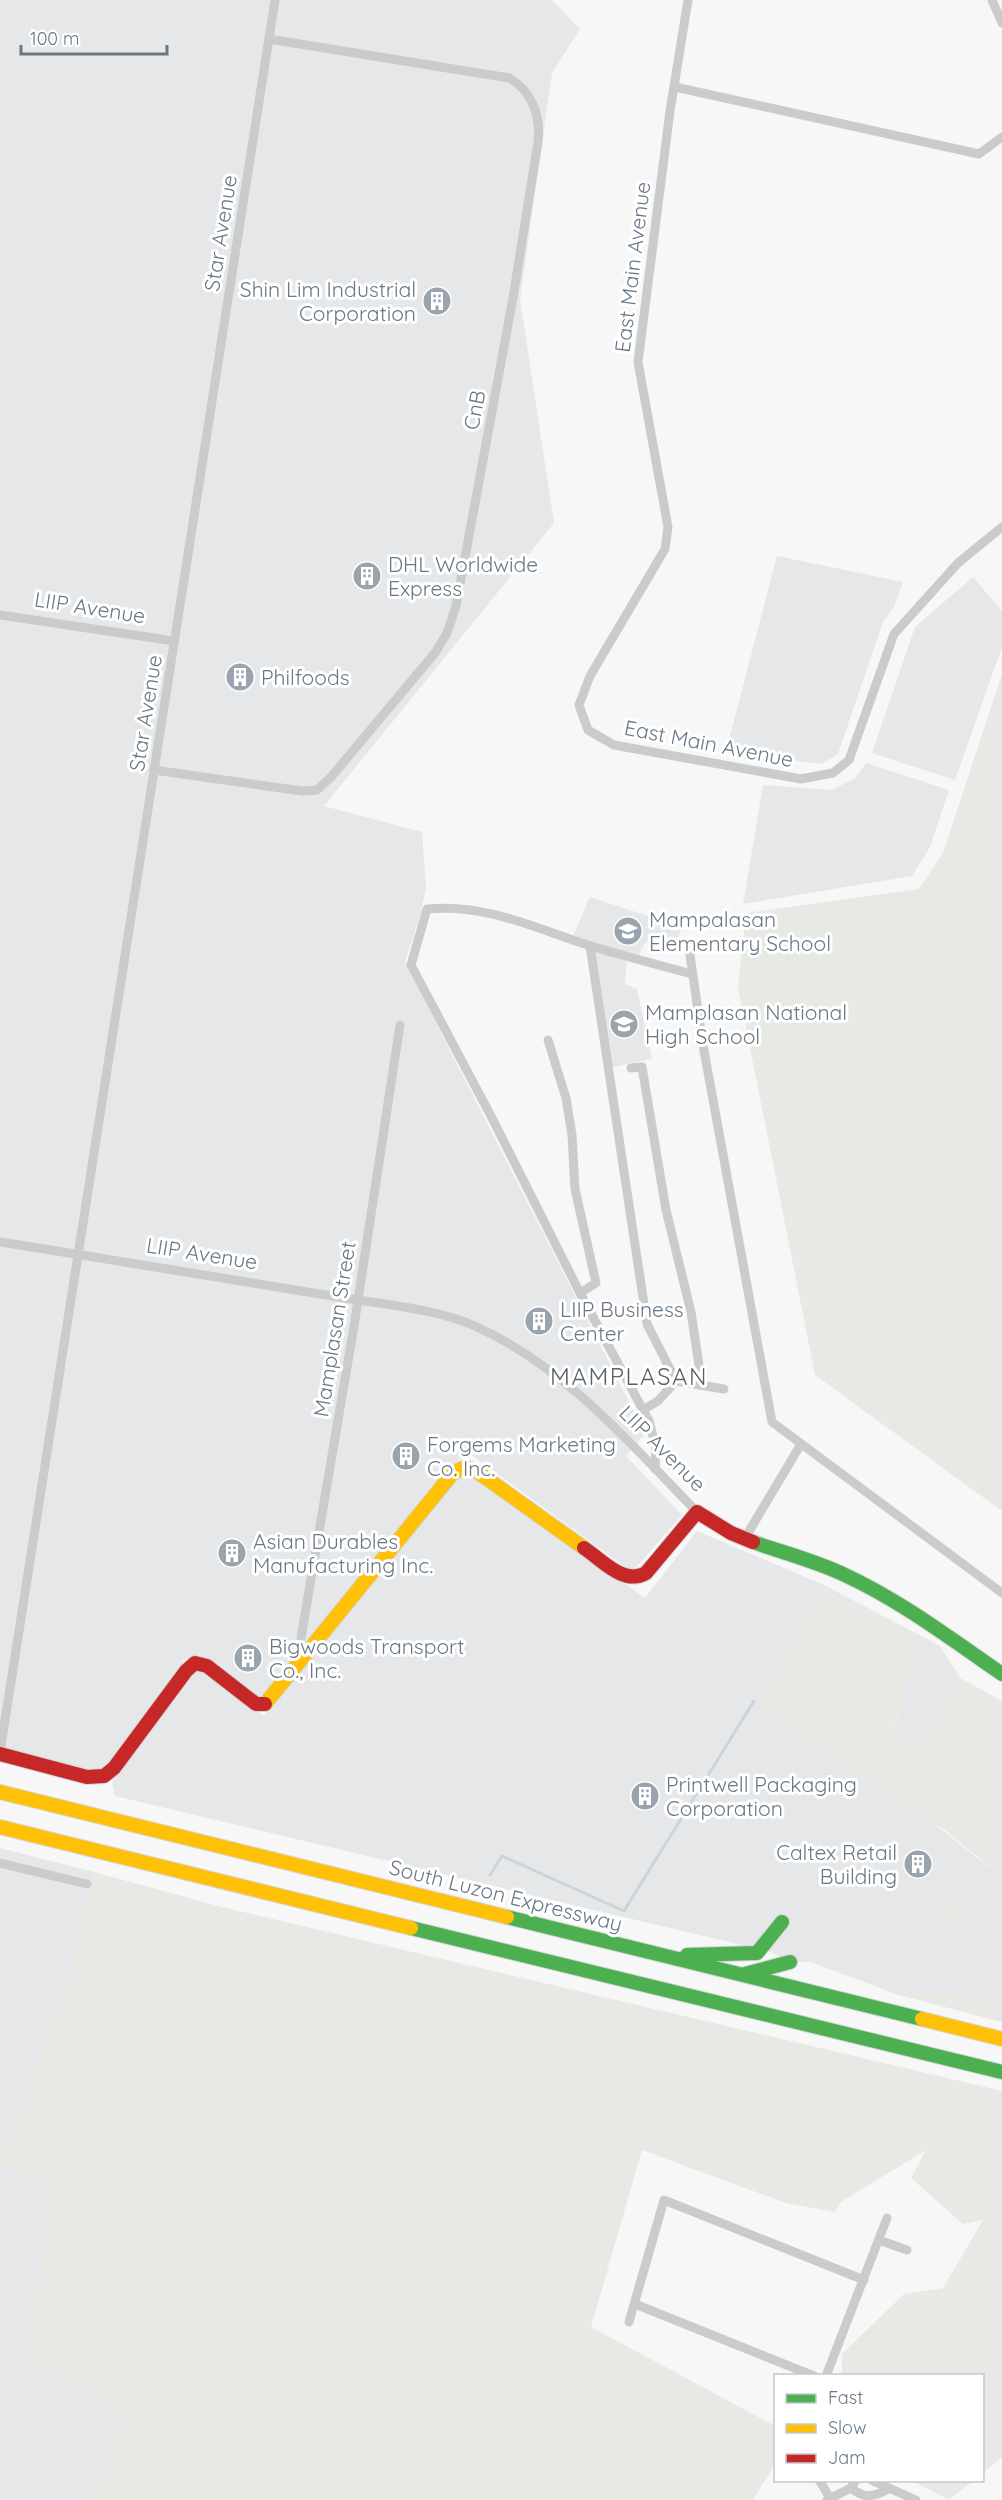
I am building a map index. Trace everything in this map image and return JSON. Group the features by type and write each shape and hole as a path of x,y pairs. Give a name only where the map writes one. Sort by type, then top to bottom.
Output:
{"main road":[{"path":"0,1753 87,1778 104,1776 118,1763 186,1671 195,1663 207,1666 256,1704 265,1704 453,1473 460,1468 475,1470 630,1579 636,1579 646,1573 697,1512"},
{"name":"LIIP Avenue","path":"697,1512 716,1525 745,1538 855,1579 1002,1674"},
{"name":"South Luzon Expressway","path":"0,1792 1002,2039"},
{"path":"0,1827 1002,2072"},
{"path":"663,1956 758,1953 782,1922"},
{"path":"741,1974 790,1962"}],"street":[{"name":"Star Avenue","path":"0,1753 275,0"},
{"name":"East Main Avenue","path":"688,0 638,362 668,527 665,549 586,686 579,705 588,730 614,745 801,779 833,773 849,760 894,634 958,563 1002,527"},
{"path":"992,0 1002,23"},
{"name":"CnB","path":"154,770 302,791 317,790 393,704 442,643 451,624 458,599 513,298 536,152 538,129 534,106 524,90 509,78 269,39"},
{"path":"675,87 980,154 1002,137"},
{"name":"LIIP Avenue","path":"0,615 174,641"},
{"path":"655,1469 656,1447 643,1410 411,965 427,909 441,908 505,916 590,946 692,974"},
{"path":"590,946 647,1324 676,1381"},
{"path":"690,955 772,1422 1002,1593"},
{"name":"Mamplasan Street","path":"300,1638 358,1301 400,1025"},
{"path":"548,1040 566,1098 572,1135 575,1189 596,1283 580,1293"},
{"path":"632,1068 642,1067 666,1210 691,1312 702,1384"},
{"name":"LIIP Avenue","path":"0,1242 433,1314 475,1326 505,1342 575,1390 697,1512"},
{"path":"676,1381 724,1389"},
{"path":"643,1410 658,1401 676,1381"},
{"path":"745,1538 801,1444"},
{"path":"0,1863 87,1884"},
{"path":"629,2322 664,2199 864,2280"},
{"path":"827,2374 887,2218"},
{"path":"879,2240 907,2250"},
{"path":"635,2304 809,2374"},
{"path":"820,2482 829,2499 854,2484 859,2494 867,2497 888,2489"},
{"path":"873,2482 916,2500"}],"shaded area":[{"path":"0,0 552,0 580,29 552,73 520,299 554,523 324,806 422,832 426,886 421,912 405,962 645,1433 626,1456 682,1515 632,1572 466,1451 261,1702 200,1655 185,1659 110,1766 94,1773 0,1748"},
{"path":"777,556 903,582 894,607 883,622 838,754 821,764 726,751"},
{"path":"973,577 1002,611 1002,647 955,780 872,753 915,627"},
{"path":"1002,674 1002,1511 815,1375 738,988 746,913 919,889 943,853"},
{"path":"866,763 949,790 930,847 912,876 743,904 763,785 832,790 855,778"},
{"name":"Mampalasan Elementary School","path":"590,897 682,927 674,949 646,941 638,956 573,936"},
{"name":"Mamplasan National High School","path":"593,950 627,961 625,984 637,989 652,1059 609,1068"},
{"path":"468,1475 475,1477 645,1598 697,1531 824,1585 940,1646 960,1678 939,1703 934,1720 925,1734 906,1740 893,1727 905,1701 903,1681 912,1670 896,1624 829,1594 824,1586 925,1817 1002,1877 1002,2022 896,1994 811,1962 790,1962 771,1952 115,1796 112,1782 190,1674 203,1669 264,1716 458,1477"},
{"path":"824,1585 829,1594 896,1624 919,1649 912,1670 903,1681 905,1701 893,1726 906,1739 925,1734 934,1720 939,1703 960,1678 1002,1701 1002,1877 946,1831 873,1787 756,1704"},
{"path":"0,1848 94,1872 67,1982 0,2162"},
{"path":"94,1872 218,1906 1002,2091 1002,2457 984,2472 984,2374 842,2374 842,2354 904,2294 943,2288 983,2220 963,2224 911,2178 926,2150 841,2202 835,2212 786,2203 642,2150 591,2327 774,2425 774,2466 753,2500 90,2500 123,2413 25,2361 54,2183 0,2165 67,1982"},
{"path":"910,1898 929,1898 947,1909 962,1905 972,1913 958,1925"},
{"path":"943,1990 1002,2005 1002,2022 896,1994"},
{"path":"0,2165 54,2183 25,2361 124,2413 90,2500 0,2500"},
{"path":"915,2482 972,2482 949,2500"}],"waterway":[{"path":"490,1875 502,1856 624,1911 754,1701"}],"traffic: fast":[{"path":"753,1542 823,1565 866,1585 925,1621 1002,1674"},
{"path":"507,1917 922,2019"},
{"path":"687,1955 757,1953 782,1922"},
{"path":"411,1928 1002,2072"},
{"path":"745,1974 790,1962"}],"traffic: slow":[{"path":"265,1704 453,1473 465,1467 479,1473 584,1548"},
{"path":"0,1792 507,1917"},
{"path":"0,1827 411,1928"},
{"path":"922,2019 1002,2039"}],"traffic: jam":[{"path":"584,1548 613,1570 621,1574 638,1576 646,1573 697,1512 731,1533 753,1542"},
{"path":"0,1754 87,1777 104,1776 114,1768 186,1671 195,1663 207,1666 256,1704 265,1704"}],"place":[{"name":"Shin Lim Industrial Corporation","path":"437,301"},
{"name":"DHL Worldwide Express","path":"367,576"},
{"name":"Philfoods","path":"240,677"},
{"name":"Mampalasan Elementary School","path":"628,931"},
{"name":"Mamplasan National High School","path":"624,1024"},
{"name":"LIIP Business Center","path":"539,1321"},
{"name":"Forgems Marketing Co. Inc.","path":"406,1456"},
{"name":"Asian Durables Manufacturing Inc.","path":"232,1553"},
{"name":"Bigwoods Transport Co., Inc.","path":"248,1658"},
{"name":"Printwell Packaging Corporation","path":"645,1796"},
{"name":"Caltex Retail Building","path":"918,1864"}],"district":[{"name":"MAMPLASAN","path":"629,1376"}]}
